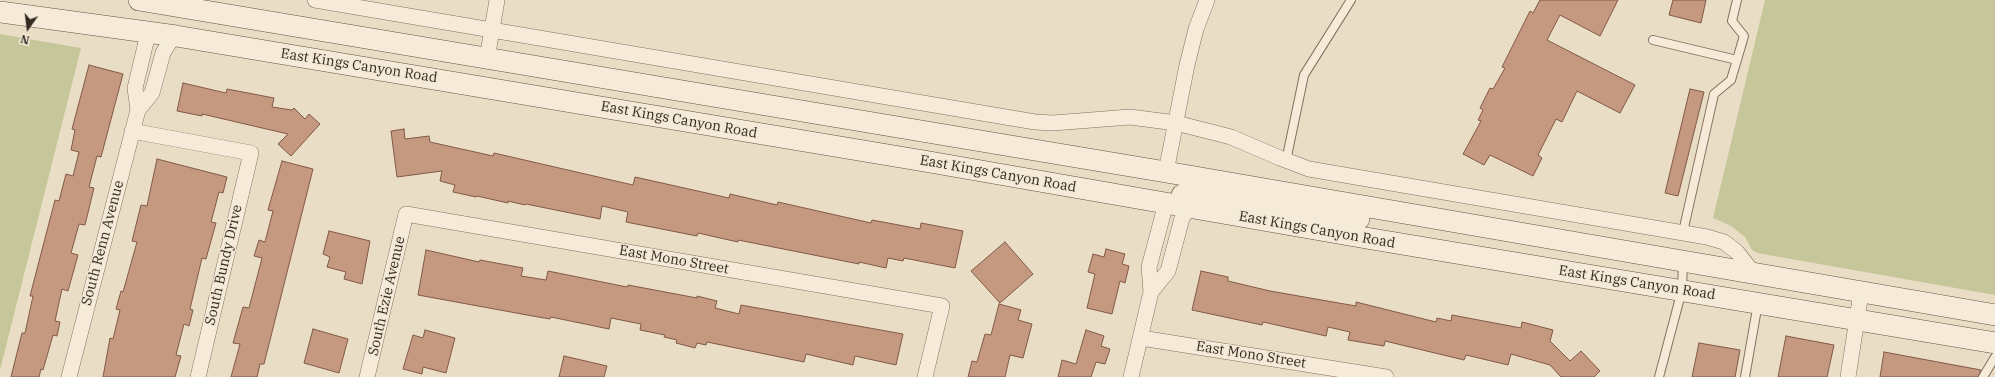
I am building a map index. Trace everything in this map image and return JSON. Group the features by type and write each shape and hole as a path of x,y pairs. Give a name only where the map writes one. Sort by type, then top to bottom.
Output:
{"main road":[{"name":"East Kings Canyon Road","path":"139,0 1166,172 1400,214 1995,315"},
{"name":"East Kings Canyon Road","path":"0,12 176,36 924,161 1189,208 1995,343"},
{"path":"151,32 158,25 165,22 186,21 293,37 335,33"},
{"path":"924,161 968,155 1145,185 1154,184 1161,180 1166,172"},
{"path":"1166,203 1177,196 1196,194 1354,220 1400,214"}],"street":[{"path":"315,0 1036,122 1053,124 1130,118 1176,123 1231,137 1286,161 1309,169 1683,232 1724,242 1737,252 1755,275"},
{"path":"487,59 497,0"},
{"path":"1166,172 1196,29 1207,0"},
{"name":"South Renn Avenue","path":"138,110 135,88 146,42 151,32"},
{"name":"South Renn Avenue","path":"69,377 138,110 152,93 163,53 169,43 176,36"},
{"name":"South Bundy Drive","path":"132,131 251,153 198,377"},
{"path":"1131,377 1151,292 1149,267 1166,203"},
{"path":"1151,292 1168,271 1182,218 1189,208"},
{"name":"East Mono Street","path":"406,214 942,306 925,377"},
{"name":"South Ezie Avenue","path":"367,377 406,214"},
{"path":"1848,377 1861,293"},
{"name":"East Mono Street","path":"1141,338 1334,373 1386,377"}],"lane":[{"path":"1286,161 1304,75 1351,0"},
{"path":"1683,232 1714,94 1731,80 1744,36 1732,22 1737,0"},
{"path":"1653,40 1737,60"},
{"path":"1659,377 1682,290 1683,262"},
{"path":"1745,377 1758,303"},
{"path":"1983,377 1995,357"}],"green space":[{"path":"1765,0 1995,0 1995,295 1757,253 1752,250 1745,237 1731,226 1713,218"},
{"path":"0,34 81,48 0,370"}],"building":[{"path":"1540,0 1618,0 1600,36 1560,15 1547,40 1635,85 1620,113 1577,91 1562,122 1556,119 1538,155 1542,158 1533,176 1490,155 1484,165 1463,154 1481,121 1478,120 1483,110 1480,108 1490,88 1493,89 1505,68 1502,67 1530,11 1533,13"},
{"path":"1673,0 1706,0 1701,23 1669,15"},
{"path":"89,65 123,74 101,157 97,156 89,187 94,188 85,225 79,224 71,253 78,255 68,291 62,289 55,321 60,322 57,336 53,335 43,370 41,369 39,377 11,377 22,333 25,333 33,296 30,296 55,200 59,201 66,174 73,176 79,152 71,150 75,130 72,129"},
{"path":"183,83 226,93 227,89 274,98 272,107 292,110 294,108 305,119 309,114 320,124 291,156 278,144 288,134 202,114 202,116 177,111"},
{"path":"1690,89 1704,92 1678,196 1665,193"},
{"path":"404,129 405,139 429,136 430,142 493,156 494,153 633,185 635,177 729,198 730,194 777,205 778,202 871,223 872,220 920,229 921,223 963,231 955,268 904,258 903,261 888,258 886,268 859,262 859,264 738,240 738,242 698,233 697,236 626,222 628,212 602,206 600,219 526,204 508,201 508,203 453,192 455,185 440,181 442,171 397,177 391,131"},
{"path":"157,159 227,177 223,193 219,192 211,222 216,223 206,259 202,258 190,309 193,310 189,326 184,324 176,355 181,356 175,377 103,377 110,338 113,339 120,310 116,309 121,291 123,292 137,242 132,241 141,205 147,206"},
{"path":"282,161 313,169 264,364 260,364 257,377 231,377 240,344 233,343 243,307 249,308 262,258 254,256 259,240 265,242 273,211 268,210"},
{"path":"329,231 370,241 362,284 344,279 346,272 327,267 330,257 323,254"},
{"path":"1005,242 1033,274 1000,303 971,271"},
{"path":"1106,249 1125,254 1122,264 1129,266 1125,283 1120,281 1112,314 1087,308 1095,274 1088,272 1093,254 1104,257"},
{"path":"426,250 479,262 480,260 523,268 521,276 546,280 548,271 627,287 628,285 697,298 697,296 717,301 715,308 739,314 741,305 903,334 896,365 855,356 853,365 806,354 804,362 707,342 706,345 697,343 695,348 676,343 677,340 664,337 665,335 640,330 641,324 611,318 609,329 551,317 550,319 418,295"},
{"path":"1201,271 1228,277 1228,281 1270,291 1356,306 1356,302 1436,322 1437,318 1451,321 1452,315 1521,328 1522,322 1553,330 1550,341 1570,361 1581,351 1600,371 1594,377 1561,377 1550,365 1511,354 1508,365 1466,355 1464,360 1385,341 1384,346 1348,340 1350,332 1328,327 1326,336 1263,322 1262,325 1192,310"},
{"path":"999,304 1021,310 1018,320 1032,324 1023,358 1010,355 1005,377 968,377 972,361 977,362 985,334 991,335"},
{"path":"313,329 348,339 339,373 304,363"},
{"path":"425,330 455,338 446,373 423,367 422,374 403,369 413,335 423,338"},
{"path":"1086,330 1104,336 1101,346 1110,349 1105,364 1096,362 1091,377 1058,377 1062,360 1076,364"},
{"path":"1786,336 1834,345 1827,377 1778,377"},
{"path":"1699,343 1740,350 1735,377 1692,377"},
{"path":"1884,352 1981,370 1978,377 1880,377"},
{"path":"564,356 607,366 604,377 559,377"}]}
